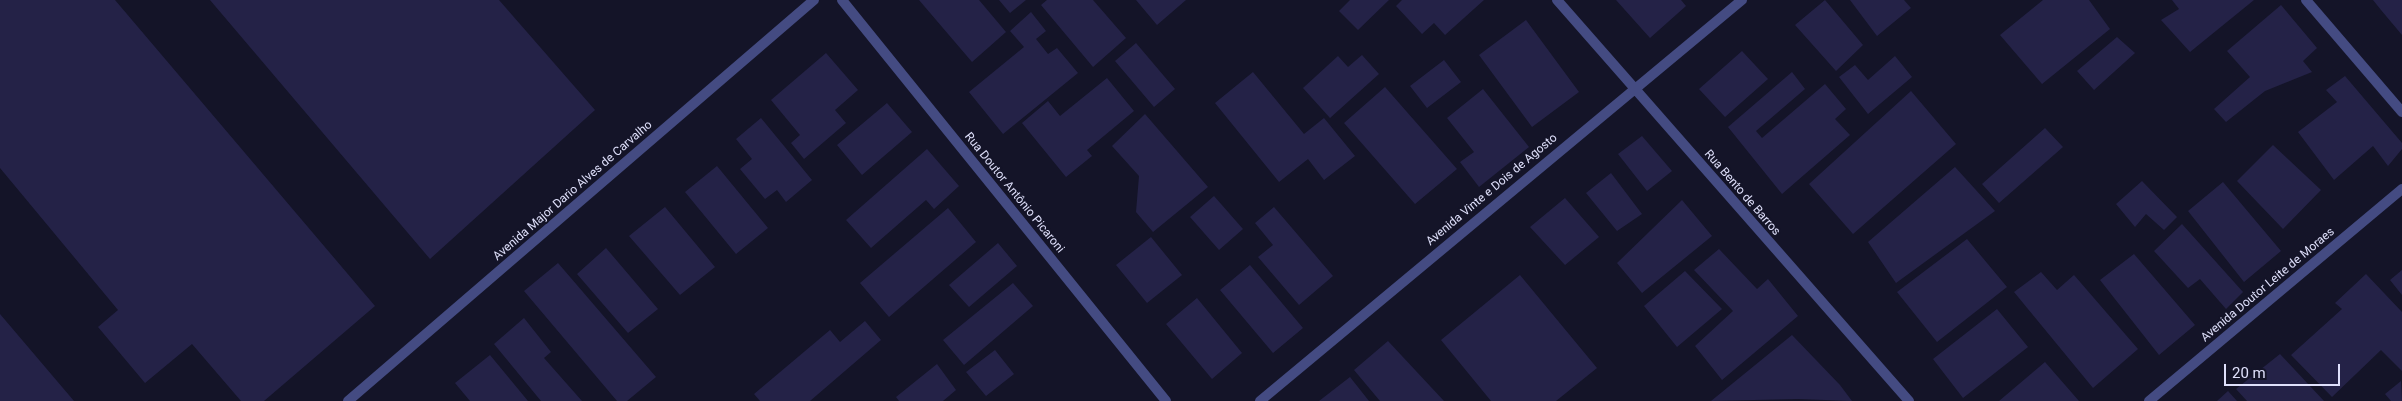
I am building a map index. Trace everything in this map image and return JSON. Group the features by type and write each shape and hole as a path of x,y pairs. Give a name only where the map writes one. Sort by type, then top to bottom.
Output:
{"street":[{"name":"Avenida Major Dario Alves de Carvalho","path":"348,401 814,0"},
{"name":"Rua Doutor Antônio Picaroni","path":"842,0 1166,401"},
{"name":"Rua Bento de Barros","path":"1557,0 1908,401"},
{"name":"Avenida Vinte e Dois de Agosto","path":"1260,401 1742,0"},
{"path":"2306,0 2402,112"},
{"name":"Avenida Doutor Leite de Moraes","path":"2149,401 2402,189"}],"building":[{"path":"0,0 115,0 375,306 264,401 241,401 192,344 145,383 98,327 118,310 0,168"},
{"path":"210,0 499,0 595,110 430,259"},
{"path":"919,0 979,0 1006,32 972,62"},
{"path":"999,0 1026,0 1010,13"},
{"path":"1047,0 1093,0 1126,38 1093,67 1041,5"},
{"path":"1136,0 1186,0 1157,25"},
{"path":"1350,0 1389,0 1358,30 1339,11"},
{"path":"1402,0 1484,0 1445,35 1434,23 1422,34 1396,6"},
{"path":"1616,0 1681,0 1686,6 1650,38"},
{"path":"1825,0 1863,45 1836,71 1795,25"},
{"path":"1850,0 1904,0 1911,8 1877,36"},
{"path":"2043,0 2089,0 2110,29 2042,84 2000,35"},
{"path":"2172,0 2254,0 2190,52 2161,20 2179,9"},
{"path":"2373,0 2402,0 2402,35 2381,10"},
{"path":"2281,5 2317,48 2303,61 2312,72 2265,91 2226,122 2214,109 2250,77 2227,51"},
{"path":"1031,12 1046,31 1036,39 1048,54 1057,48 1078,73 1003,134 969,92 1024,47 1010,31"},
{"path":"1526,20 1579,92 1532,127 1479,55"},
{"path":"2117,37 2135,53 2094,90 2077,71"},
{"path":"1136,43 1175,89 1154,107 1115,61"},
{"path":"1742,51 1768,79 1725,117 1699,89"},
{"path":"826,53 858,90 835,110 846,123 804,159 791,143 800,135 771,100"},
{"path":"1362,55 1379,74 1330,118 1303,88 1338,56 1348,67"},
{"path":"1895,56 1912,77 1868,114 1839,77 1855,65 1868,80"},
{"path":"1444,60 1461,82 1427,108 1410,86"},
{"path":"1253,72 1304,134 1324,118 1355,156 1324,180 1308,159 1279,182 1215,103"},
{"path":"1792,72 1805,89 1756,131 1762,138 1825,84 1846,109 1835,119 1850,135 1782,194 1728,127"},
{"path":"2345,76 2402,143 2402,149 2388,166 2373,146 2334,180 2298,132 2337,102 2326,90"},
{"path":"1107,78 1134,111 1087,150 1092,156 1066,177 1022,123 1048,101 1060,116"},
{"path":"1385,87 1457,169 1415,204 1344,123"},
{"path":"1483,89 1529,147 1479,187 1460,162 1474,152 1447,118"},
{"path":"1911,91 1956,144 1853,234 1809,184"},
{"path":"887,103 912,132 862,175 837,145"},
{"path":"1145,114 1208,187 1153,232 1136,212 1139,176 1112,146"},
{"path":"761,118 812,180 786,202 777,190 765,199 740,169 752,159 736,139"},
{"path":"2045,128 2063,147 1999,203 1982,184"},
{"path":"1642,136 1672,171 1647,191 1618,154"},
{"path":"2273,145 2321,190 2283,229 2237,181"},
{"path":"927,149 959,186 934,209 926,200 871,248 846,220"},
{"path":"717,166 768,228 736,254 685,192"},
{"path":"1955,167 1995,211 1896,283 1868,242"},
{"path":"1611,173 1642,214 1617,231 1586,193"},
{"path":"2142,181 2177,217 2164,230 2146,214 2135,227 2116,204"},
{"path":"2223,182 2281,251 2244,282 2188,211"},
{"path":"1214,196 1243,229 1219,250 1190,217"},
{"path":"1565,198 1599,237 1565,265 1530,227"},
{"path":"1682,200 1712,236 1642,293 1617,263"},
{"path":"665,207 715,267 680,295 629,236"},
{"path":"1274,207 1333,276 1299,305 1258,257 1273,245 1255,223"},
{"path":"948,208 976,242 889,317 860,283"},
{"path":"2182,224 2243,292 2226,309 2200,279 2188,288 2154,251"},
{"path":"1151,237 1182,275 1147,303 1116,265"},
{"path":"1967,239 2007,287 1937,342 1897,292"},
{"path":"998,243 1017,266 969,307 949,285"},
{"path":"606,248 658,309 628,333 577,274"},
{"path":"1719,249 1757,289 1768,279 1798,316 1722,380 1695,346 1733,311 1694,270"},
{"path":"2134,254 2195,325 2159,355 2100,280"},
{"path":"558,263 656,377 627,401 617,401 524,291"},
{"path":"1250,265 1303,328 1273,353 1220,290"},
{"path":"2402,270 2402,295 2390,280"},
{"path":"1685,271 1722,309 1677,347 1644,306"},
{"path":"2041,272 2057,290 2074,275 2138,349 2093,388 2014,292"},
{"path":"2366,274 2402,312 2402,371 2381,350 2332,397 2291,355 2342,309 2335,303"},
{"path":"1520,275 1597,368 1556,401 1491,401 1441,340"},
{"path":"1013,283 1033,306 964,365 943,340"},
{"path":"1197,298 1242,353 1212,379 1166,324"},
{"path":"1997,309 2028,347 1963,398 1933,359"},
{"path":"0,314 74,401 0,401"},
{"path":"524,318 551,352 544,358 582,401 541,401 494,344"},
{"path":"865,321 881,340 810,401 760,401 754,394 830,330 840,342"},
{"path":"1792,335 1840,385 1852,401 1798,399 1711,401"},
{"path":"1388,341 1444,401 1380,401 1354,370"},
{"path":"995,350 1014,374 986,396 966,372"},
{"path":"2280,354 2324,401 2247,401 2236,389"},
{"path":"490,355 528,401 470,401 455,383"},
{"path":"2045,362 2079,401 1999,401"},
{"path":"937,364 956,390 943,401 899,401 896,397"},
{"path":"1350,377 1369,401 1319,401"},
{"path":"2401,381 2402,401 2391,401 2385,394"},
{"path":"2228,391 2237,401 2217,401"}]}
